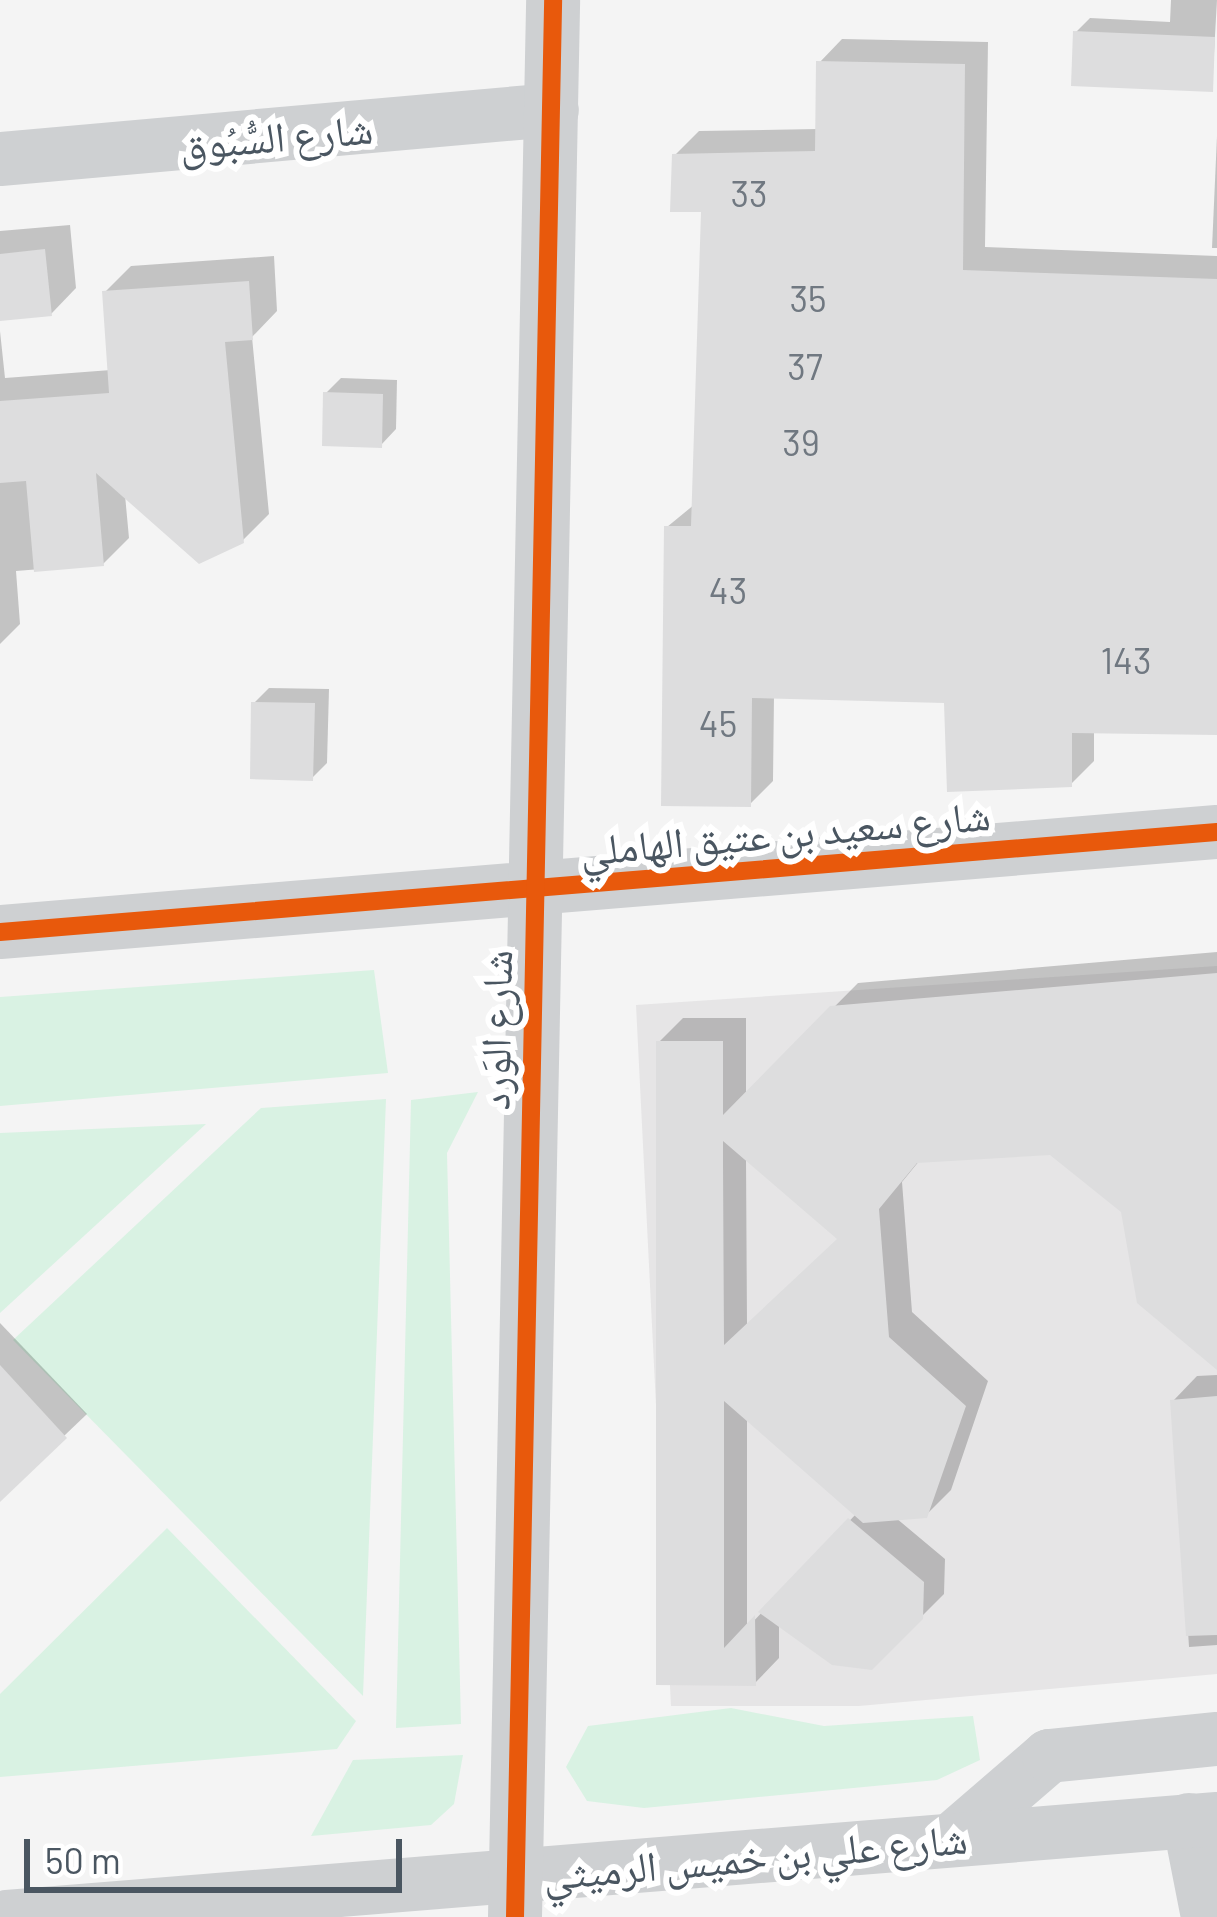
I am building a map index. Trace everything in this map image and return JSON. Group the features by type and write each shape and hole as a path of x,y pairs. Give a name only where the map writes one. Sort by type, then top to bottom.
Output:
{"street":[{"name":"شارع الوَرد","path":"513,1896 553,0"},
{"name":"شارع السُّبُوق","path":"0,159 552,110"},
{"name":"شارع سعيد بن عتيق الهاملي","path":"0,932 1217,832"},
{"path":"953,1839 1049,1756 1217,1739"},
{"name":"شارع علي بن خميس الرميثي","path":"7,1917 513,1896 953,1839 1203,1820"},
{"path":"1203,1820 1208,1917"}],"shaded area":[{"path":"1217,966 1217,1674 859,1706 671,1706 636,1005"}],"green space":[{"path":"374,970 388,1073 0,1106 0,997"},
{"path":"478,1092 447,1153 461,1724 396,1728 411,1100"},
{"path":"386,1099 363,1696 13,1340 261,1108"},
{"path":"206,1124 0,1313 0,1133"},
{"path":"167,1528 356,1721 337,1749 0,1777 0,1694"},
{"path":"731,1708 824,1726 973,1716 980,1760 937,1780 644,1808 587,1801 566,1767 588,1726"},
{"path":"463,1755 454,1804 431,1825 311,1836 353,1760"}],"building":[{"path":"1073,31 1215,37 1213,92 1071,86"},
{"path":"816,61 965,64 963,270 1217,279 1217,735 1072,733 1072,787 947,792 944,703 752,698 751,807 661,806 664,526 691,526 701,212 670,212 672,154 815,151"},
{"path":"45,249 52,316 0,321 0,254"},
{"path":"249,281 253,340 225,342 244,543 199,564 96,473 104,566 34,572 26,481 0,483 0,401 109,393 102,291"},
{"path":"323,392 383,394 382,448 322,446"},
{"path":"251,702 315,703 313,781 250,779"},
{"path":"1217,973 1217,1370 1137,1303 1121,1212 1050,1155 917,1163 879,1209 889,1337 966,1406 927,1518 863,1523 724,1401 724,1648 755,1615 756,1686 656,1685 656,1041 723,1041 723,1115 830,1006","holes":["723,1141 837,1239 724,1345"]},
{"path":"0,1365 67,1438 0,1502"},
{"path":"1217,1396 1217,1635 1186,1636 1170,1400"},
{"path":"848,1518 924,1582 923,1619 872,1670 832,1665 758,1612"}],"cycle path":[{"path":"515,1917 553,0"},
{"path":"0,932 1217,832"}]}
